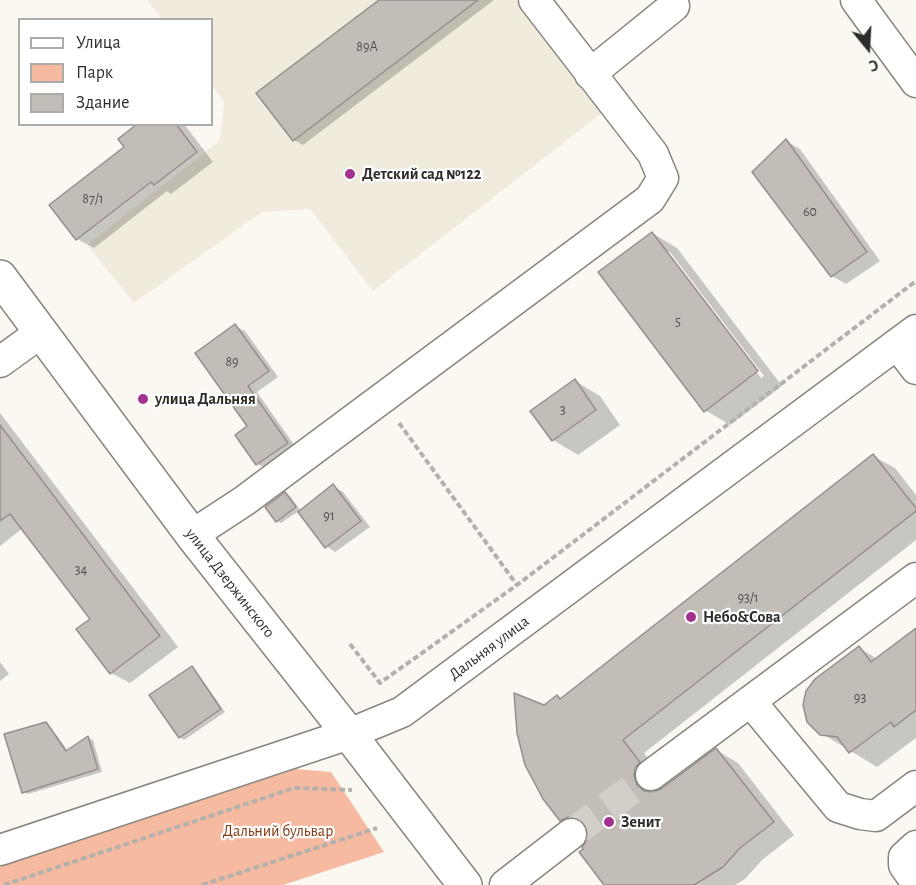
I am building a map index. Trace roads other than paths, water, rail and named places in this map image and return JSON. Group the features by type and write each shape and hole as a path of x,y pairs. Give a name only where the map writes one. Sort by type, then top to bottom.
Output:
{"main road":[{"name":"улица Дзержинского","path":"0,277 192,535 465,885"}],"street":[{"path":"192,535 244,501 650,199 663,178 653,154 534,0"},
{"path":"856,0 916,82"},
{"path":"590,74 674,6"},
{"path":"0,362 40,333"},
{"path":"907,337 916,369"},
{"name":"Дальняя улица","path":"0,850 349,734 402,712 907,337"},
{"path":"651,775 916,578"},
{"path":"751,702 838,807 876,816 916,786"},
{"path":"505,885 571,834"},
{"path":"916,846 904,857 904,865 916,882"}],"tunnel":[{"path":"571,834 651,775"}],"place":[{"name":"Детский сад №122","path":"350,174"},
{"name":"улица Дальняя","path":"143,399"},
{"name":"Небо&Сова","path":"691,617"},
{"name":"Зенит","path":"609,822"}],"park label":[{"name":"Дальний бульвар","path":"278,831"}]}
